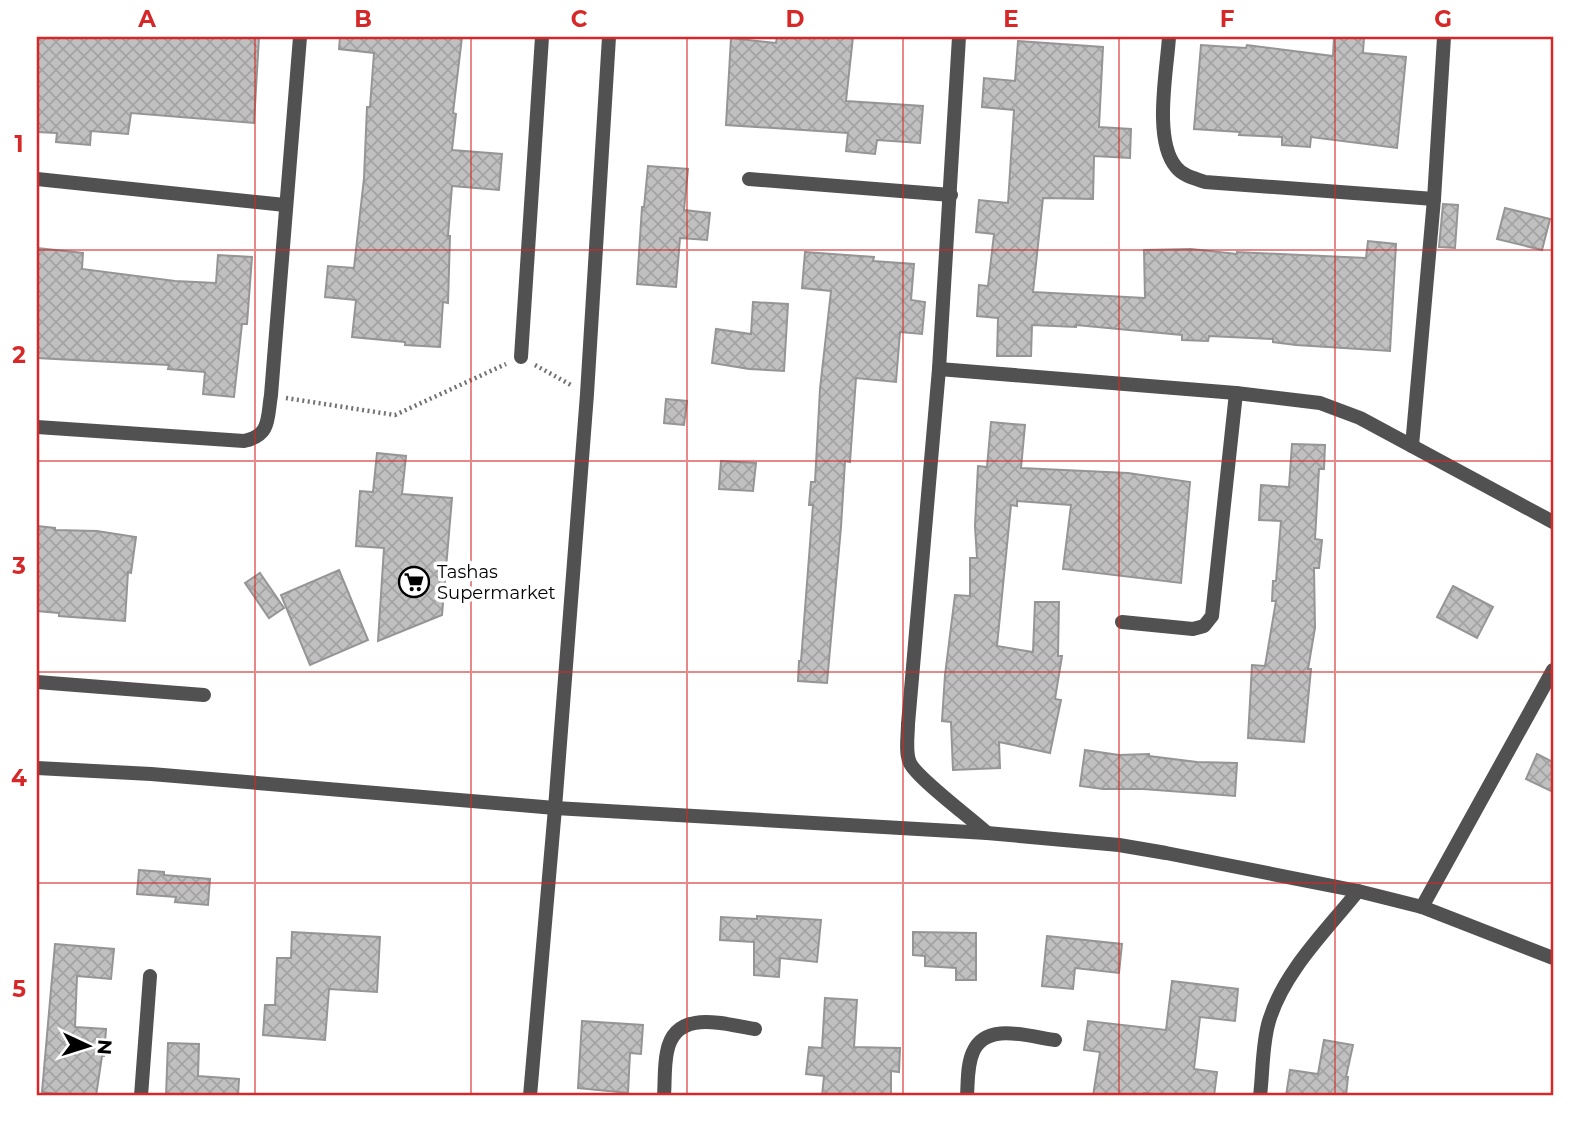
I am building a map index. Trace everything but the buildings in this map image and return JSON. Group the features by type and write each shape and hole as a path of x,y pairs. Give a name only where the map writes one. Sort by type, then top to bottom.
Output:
{"street":[{"path":"37,427 244,441 261,436 265,429 271,395 300,37"},
{"path":"521,357 542,37"},
{"path":"530,1096 587,394 609,37"},
{"path":"959,37 939,369 908,748 909,762 921,776 987,833"},
{"path":"1169,37 1163,124 1167,147 1175,166 1189,177 1205,182 1434,199"},
{"path":"1412,446 1434,199 1444,37"},
{"path":"37,179 285,205"},
{"path":"749,179 951,195"},
{"path":"939,369 1236,393 1320,403 1360,418 1553,522"},
{"path":"1122,622 1193,629 1204,626 1212,616 1236,393"},
{"path":"1422,907 1553,670"},
{"path":"37,682 204,695"},
{"path":"37,768 151,774 555,808 987,833 1154,851 1359,891 1422,907 1553,958"},
{"path":"1260,1096 1266,1035 1276,1001 1302,962 1359,891"},
{"path":"141,1096 150,976"},
{"path":"664,1096 670,1041 685,1025 704,1021 755,1029"},
{"path":"967,1096 973,1050 981,1040 992,1034 1004,1033 1055,1040"}],"path":[{"path":"271,395 395,415 521,357 587,394"}],"place":[{"name":"Tashas Supermarket","path":"414,582"}]}
